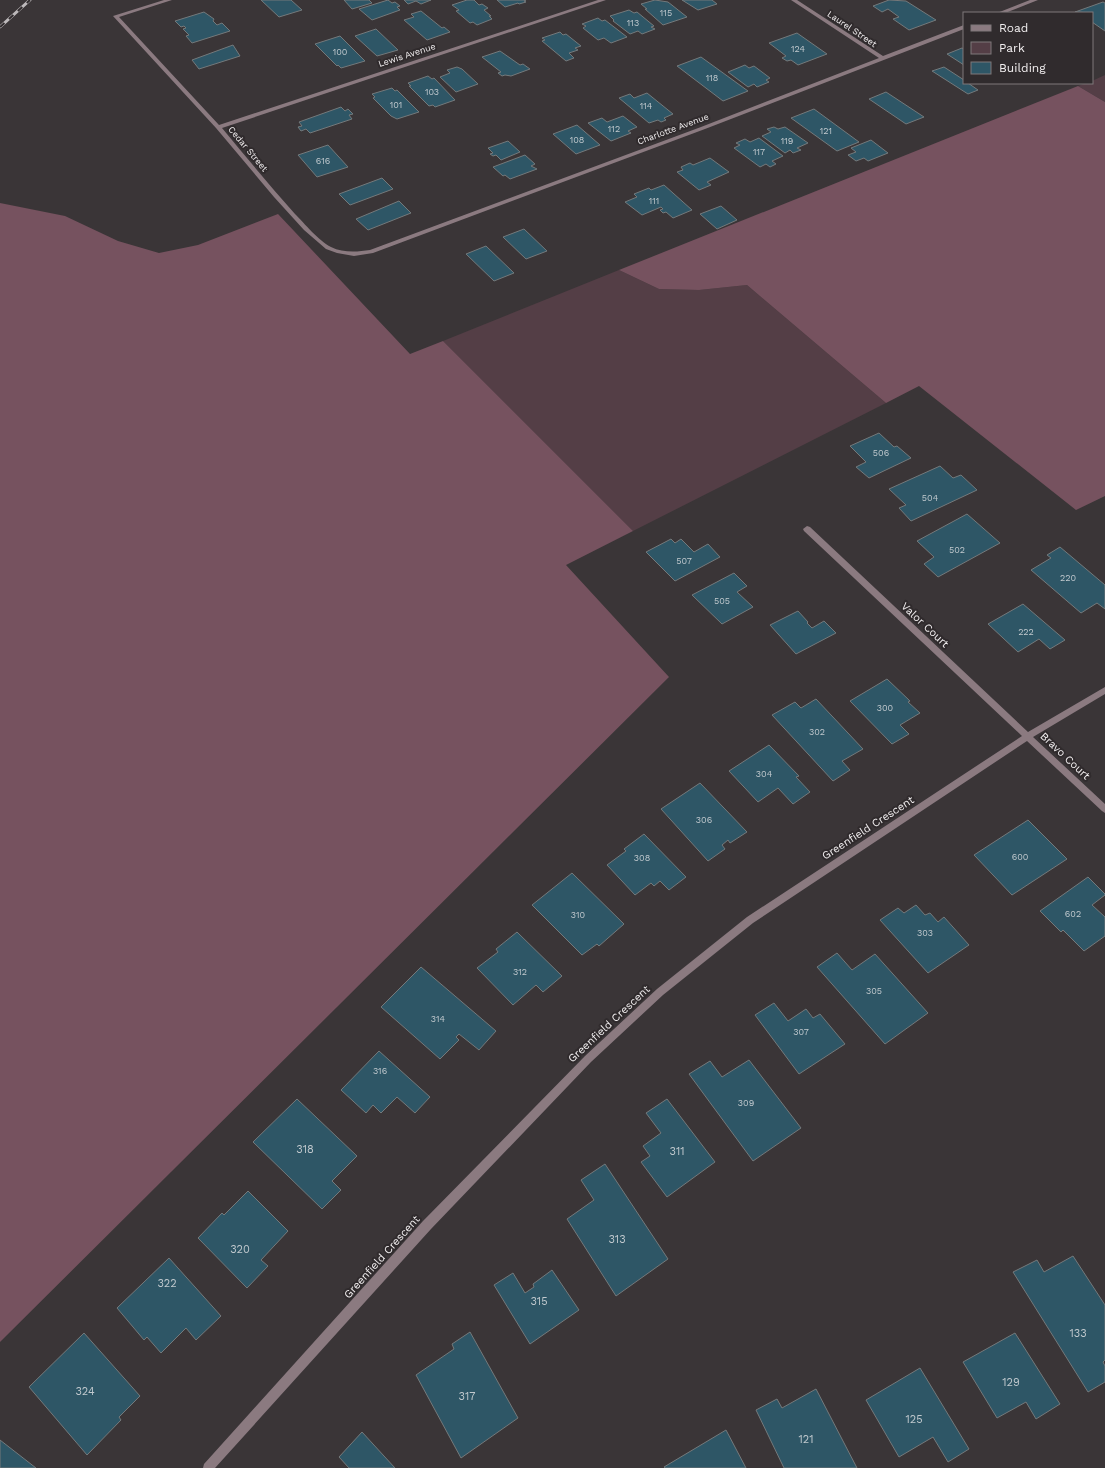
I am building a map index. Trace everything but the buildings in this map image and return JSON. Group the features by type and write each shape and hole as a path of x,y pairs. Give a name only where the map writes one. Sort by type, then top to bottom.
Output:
{"street":[{"name":"Cedar Street","path":"169,0 116,16 218,127 306,229 328,248 338,252 354,254 371,252 386,246"},
{"name":"Lewis Avenue","path":"218,127 602,0"},
{"name":"Laurel Street","path":"794,0 882,58"},
{"path":"1003,12 1035,0"},
{"name":"Charlotte Avenue","path":"386,246 703,128 963,27"},
{"name":"Valor Court","path":"807,529 1028,736"},
{"name":"Greenfield Crescent","path":"208,1468 427,1224 588,1059 660,992 750,920 1028,736 1105,690"},
{"name":"Bravo Court","path":"1028,736 1105,809"}],"green space":[{"path":"1105,75 1105,102 1078,86 1083,84 1093,84 1093,81"},
{"path":"619,270 659,289 699,290 747,285 886,403 633,531 443,341"}],"shaded area":[{"path":"1078,86 1105,102 1105,496 1076,510 919,386 886,403 747,285 699,290 659,289 619,270"},
{"path":"0,203 65,216 118,241 159,253 198,245 278,214 410,354 443,341 633,531 566,565 669,677 0,1342"}],"railway":[{"path":"0,27 30,0"}]}
